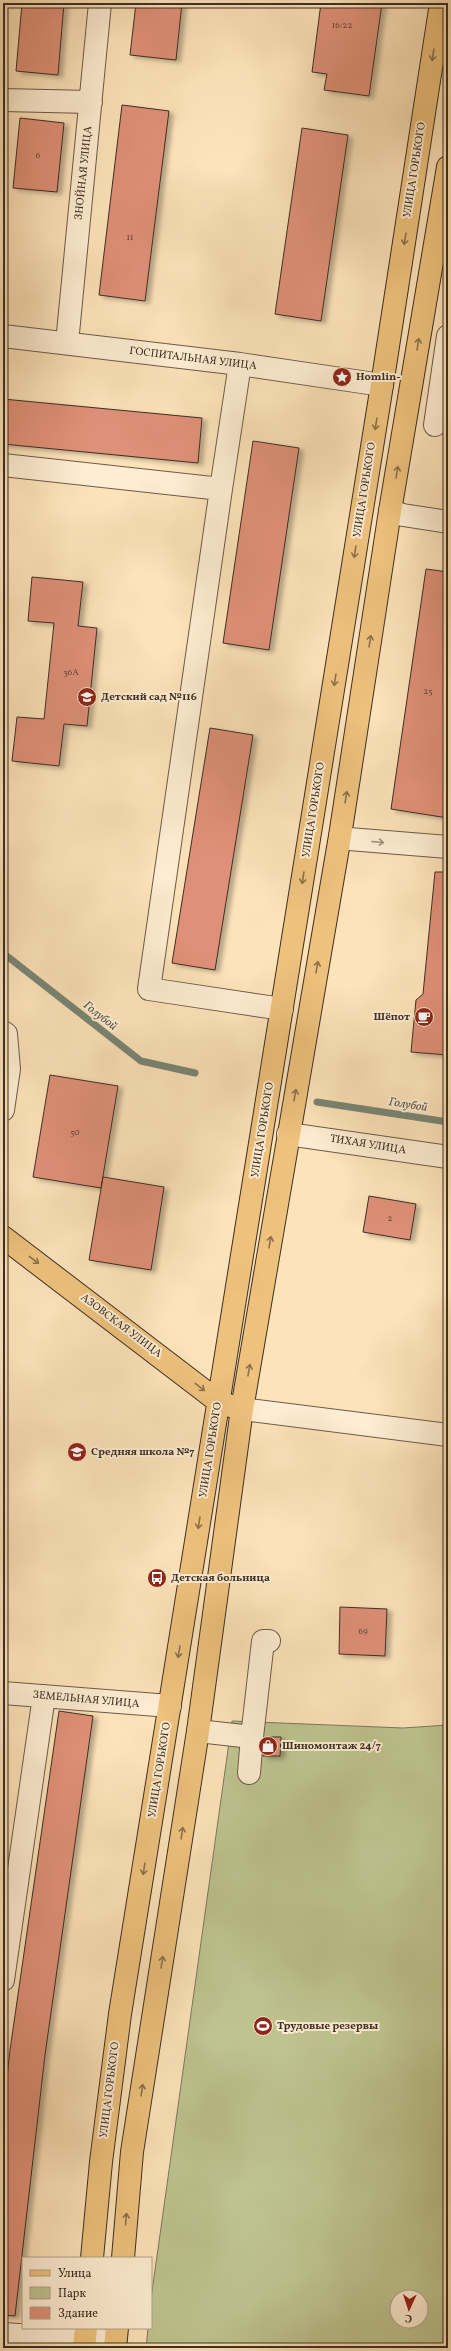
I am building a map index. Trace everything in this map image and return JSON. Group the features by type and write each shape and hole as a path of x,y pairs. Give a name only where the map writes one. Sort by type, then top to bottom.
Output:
{"main road":[{"name":"УЛИЦА ГОРЬКОГО","path":"92,2257 101,2162 119,2022 382,385 441,3"},
{"path":"123,2257 132,2152 198,1731 242,1409 340,836 390,511 447,177"},
{"name":"АЗОВСКАЯ УЛИЦА","path":"3,1236 219,1402 242,1409"}],"street":[{"name":"ЗНОЙНАЯ УЛИЦА","path":"67,343 100,3"},
{"path":"3,100 91,102"},
{"name":"ГОСПИТАЛЬНАЯ УЛИЦА","path":"3,336 240,364 382,385"},
{"path":"435,425 448,336"},
{"path":"240,364 149,989 282,1008"},
{"path":"3,466 221,489"},
{"path":"390,511 403,515 448,522"},
{"path":"340,836 349,839 448,847"},
{"path":"3,1032 6,1034 10,1069 3,1110"},
{"name":"ТИХАЯ УЛИЦА","path":"288,1134 448,1156"},
{"path":"242,1409 448,1435"},
{"path":"249,1773 263,1641 269,1641"},
{"name":"ЗЕМЕЛЬНАЯ УЛИЦА","path":"3,1693 170,1706"},
{"path":"3,1980 44,1696"},
{"path":"198,1731 252,1737"},
{"path":"3,2334 116,2339"}],"green space":[{"name":"Трудовые резервы","path":"232,1721 403,1728 448,1725 448,2348 146,2348 148,2329 152,2329 152,2292"}],"building":[{"path":"22,3 64,3 58,75 16,71"},
{"path":"136,3 182,3 176,60 130,55"},
{"path":"321,3 382,3 369,96 324,90 327,74 312,72"},
{"path":"122,105 169,111 145,301 99,295"},
{"path":"20,118 64,123 57,192 13,188"},
{"path":"302,128 348,135 321,321 275,314"},
{"path":"3,399 202,418 198,463 3,444"},
{"path":"253,441 299,448 269,650 223,643"},
{"path":"426,569 448,572 448,818 391,809"},
{"path":"32,577 83,582 78,626 97,628 87,726 64,724 59,766 12,761 17,717 44,719 54,623 28,621"},
{"path":"210,728 253,735 215,970 172,963"},
{"path":"435,872 448,872 448,1055 411,1052 416,1000 423,994"},
{"path":"50,1075 118,1086 101,1188 33,1177"},
{"path":"103,1177 164,1187 151,1270 89,1260"},
{"path":"369,1196 416,1204 410,1240 363,1232"},
{"path":"340,1607 387,1609 385,1656 339,1654"},
{"path":"59,1711 93,1716 45,2055 15,2316 3,2315 3,2114 10,2050"},
{"name":"Шиномонтаж 24/7","path":"265,1737 281,1737 280,1756 263,1756"}],"waterway":[{"name":"Голубой","path":"3,953 141,1061 195,1073"},
{"name":"Голубой","path":"317,1102 448,1122"}],"place":[{"name":"Homlin-","path":"342,377"},
{"name":"Детский сад №116","path":"87,697"},
{"name":"Шёпот","path":"424,1017"},
{"name":"Средняя школа №7","path":"77,1452"},
{"name":"Детская больница","path":"157,1578"},
{"name":"Шиномонтаж 24/7","path":"268,1746"},
{"name":"Трудовые резервы","path":"263,2026"}]}
